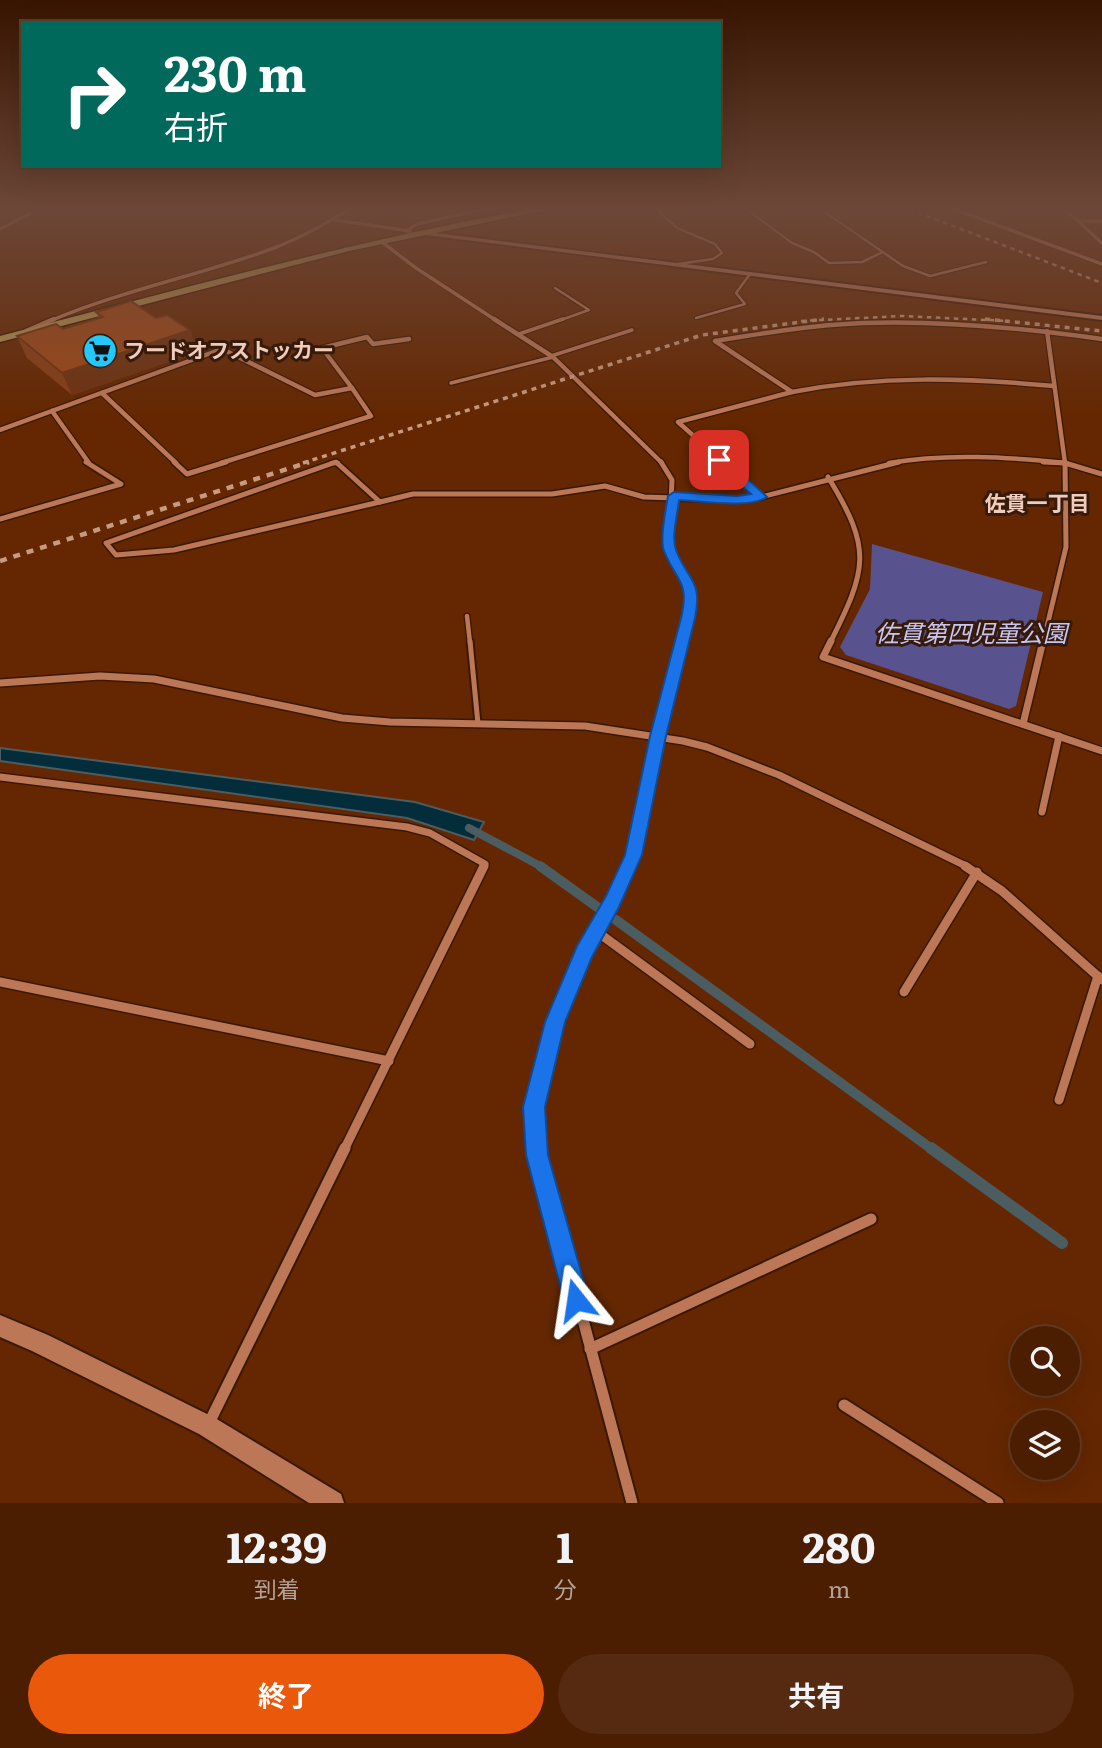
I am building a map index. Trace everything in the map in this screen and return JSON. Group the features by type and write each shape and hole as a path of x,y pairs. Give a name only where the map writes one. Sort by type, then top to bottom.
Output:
{"main road":[{"path":"0,339 248,276"}],"street":[{"path":"20,334 62,315 183,276"},
{"path":"429,276 552,356 657,456 673,480 674,496 668,549 689,582 691,603 658,736 634,855 574,974 555,1022 534,1107 537,1155 632,1503"},
{"path":"767,276 1102,318"},
{"path":"792,392 715,341 801,328 862,323 961,323 1102,339"},
{"path":"1023,724 1066,547 1065,463 1046,331"},
{"path":"102,393 187,474 371,416 322,348 367,337 373,344 409,339"},
{"path":"0,430 222,349 315,395 352,388"},
{"path":"761,497 677,422 832,383 901,378 979,379 1054,386"},
{"path":"0,519 121,484 85,461 52,411"},
{"path":"380,502 336,461 106,543 116,555 174,550 380,502 413,494 552,494 605,486 644,496 737,500 761,497 828,477 924,458 968,457 1065,463 1102,474"},
{"path":"828,477 847,505 857,528 863,557 859,583 823,657 1102,751"},
{"path":"0,683 100,676 154,680 228,692 342,718 585,726 658,736 707,747 779,775 977,872 1100,978 1059,1100"},
{"path":"1041,812 1059,736"},
{"path":"0,777 407,827 430,833 485,864 207,1426"},
{"path":"904,992 977,872"},
{"path":"596,931 750,1044"},
{"path":"0,982 389,1061"},
{"path":"590,1349 871,1219"},
{"path":"0,1326 207,1426 332,1503"},
{"path":"844,1405 998,1503"}],"lane":[{"path":"696,318 745,303 736,293 748,276"},
{"path":"519,334 589,310 555,288"},
{"path":"451,383 552,356 632,330"},
{"path":"467,616 478,724"}],"green space":[{"name":"佐貫第四児童公園","path":"872,544 1043,592 1016,706 1009,709 846,655 840,647 870,589"}],"water":[{"path":"0,748 415,802 484,822 474,840 407,818 0,761"}],"building":[{"path":"131,301 156,318 167,315 190,330 62,373 17,336 56,324 63,329 103,317 96,312"}],"waterway":[{"path":"469,828 542,867"},
{"path":"540,866 600,909"},
{"path":"616,920 933,1150"},
{"path":"931,1148 1062,1243"}],"railway":[{"path":"1084,276 1102,283"},
{"path":"813,320 902,316 1001,321"},
{"path":"813,320 824,319"},
{"path":"985,319 1001,321"},
{"path":"303,463 702,335 813,320"},
{"path":"801,321 813,320"},
{"path":"1001,321 1009,321"},
{"path":"1001,321 1102,331"},
{"path":"0,561 309,462"}],"place":[{"name":"フードオフストッカー","path":"100,351"}],"district":[{"name":"佐貫一丁目","path":"1037,504"}],"route":[{"path":"576,1300 537,1155 534,1107 555,1022 574,974 634,855 658,736 688,618 691,603 689,582 668,549 671,503 674,496 737,500 761,497 719,460"}]}
